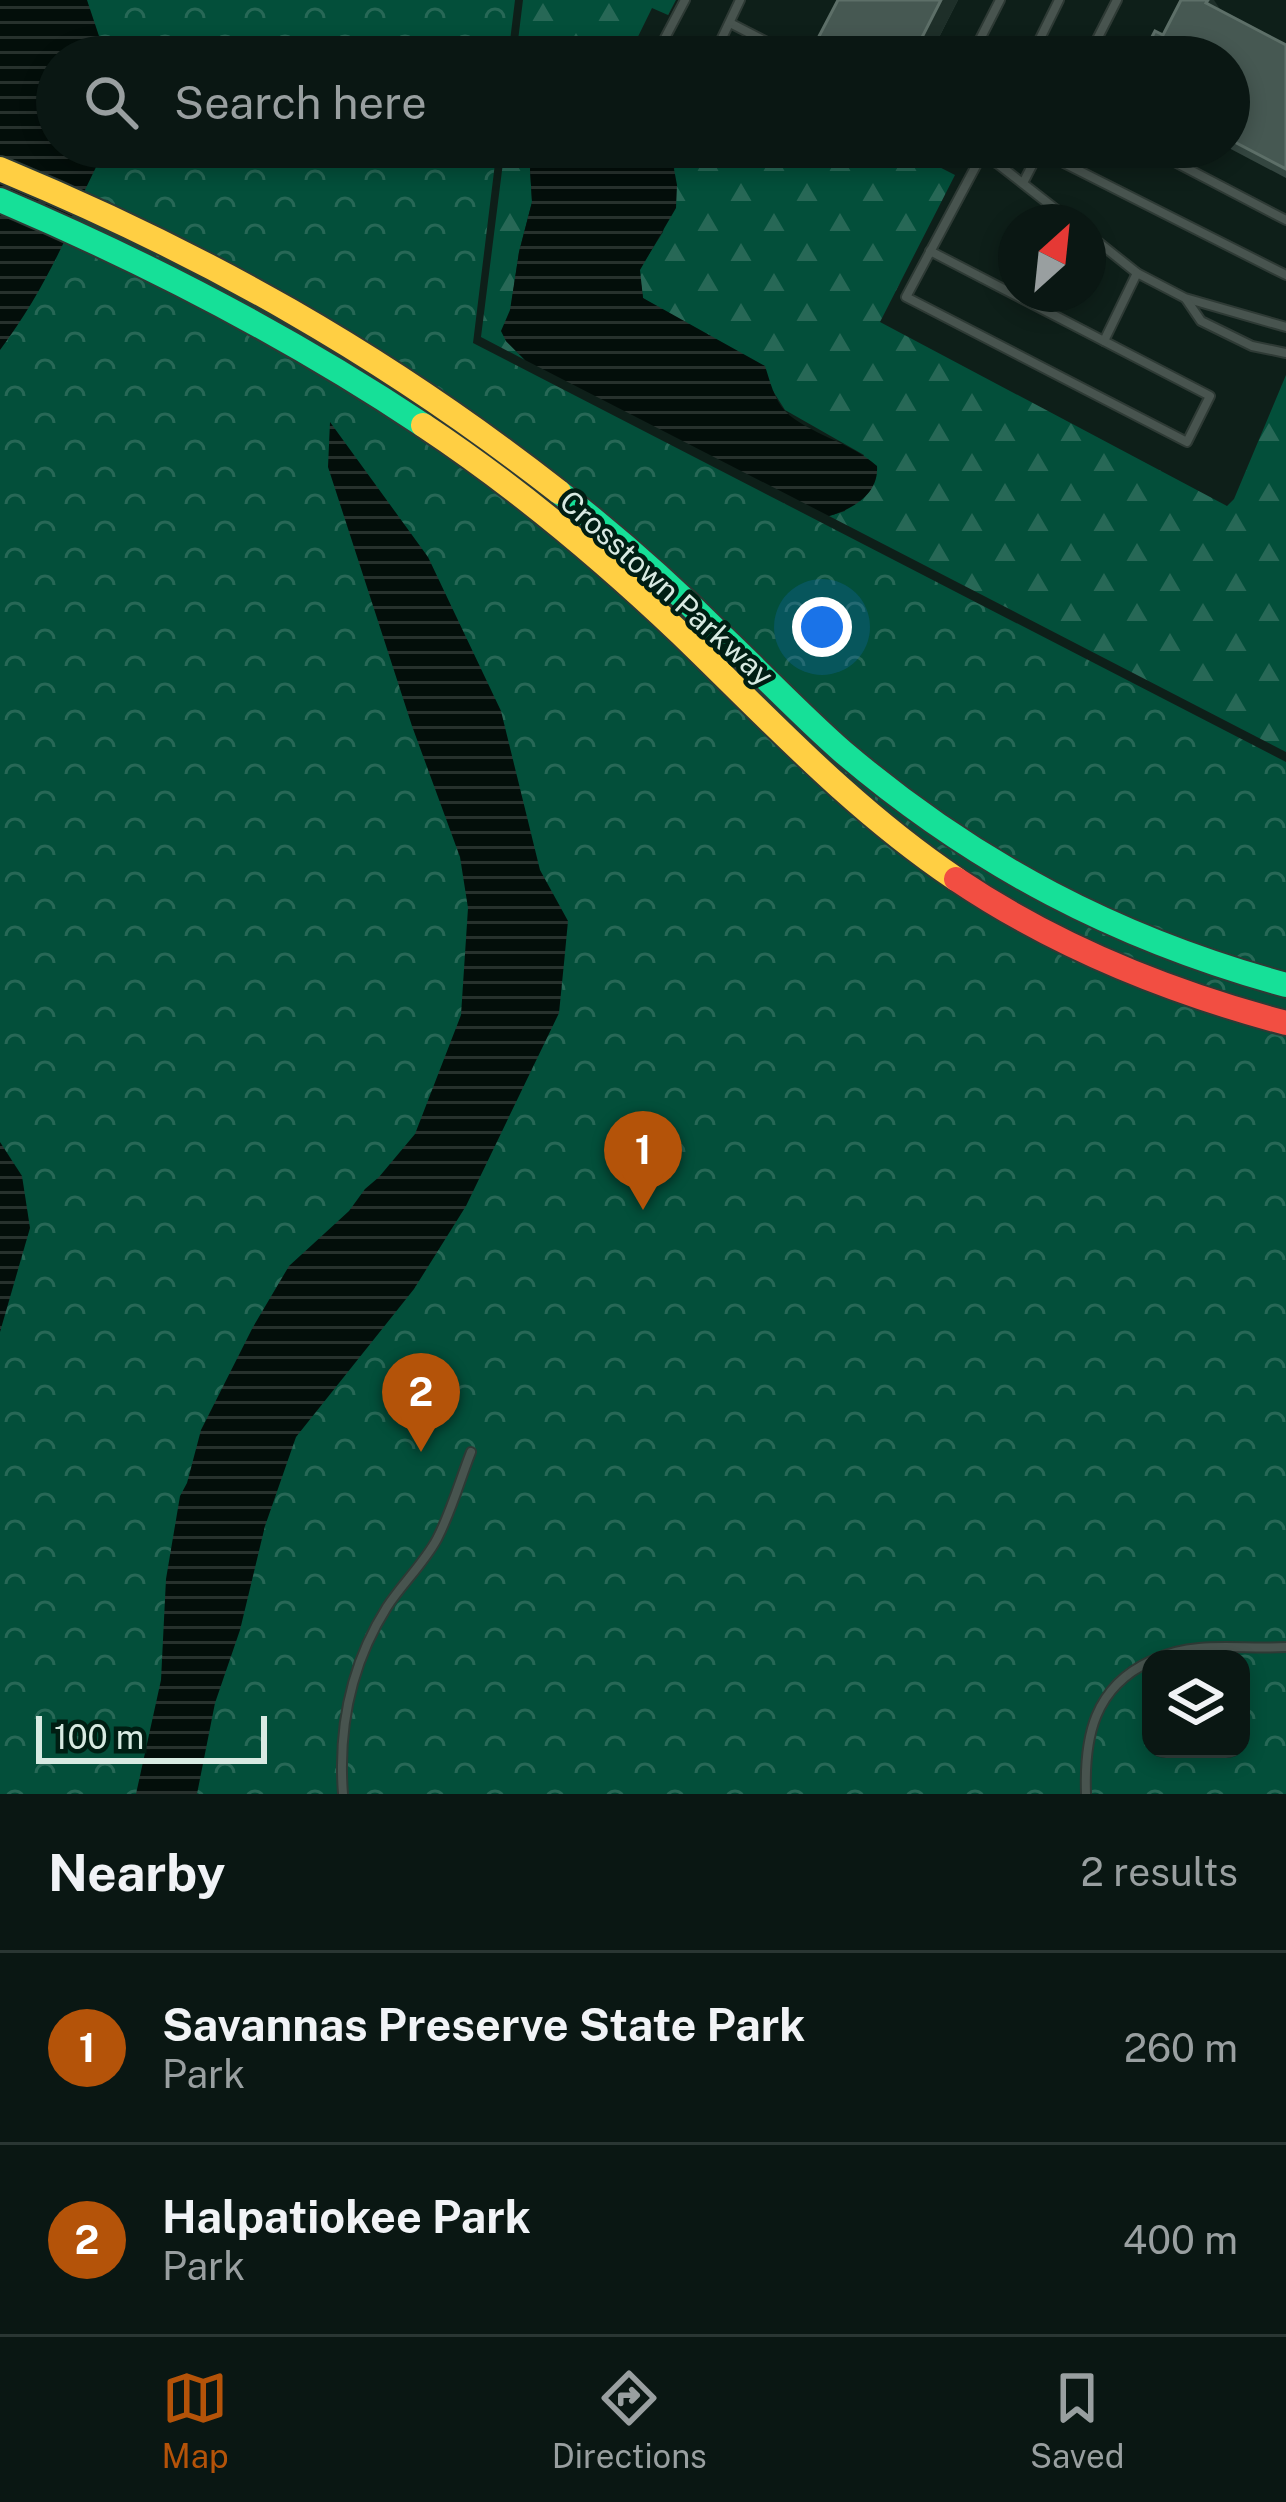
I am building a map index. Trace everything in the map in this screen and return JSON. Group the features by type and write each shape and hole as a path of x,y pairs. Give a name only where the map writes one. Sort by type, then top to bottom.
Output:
{"main road":[{"name":"Crosstown Parkway","path":"0,169 145,231 222,271 341,338 448,408 539,475 641,560 839,749 943,830 1070,905 1158,944 1286,986"},
{"name":"Crosstown Parkway","path":"0,200 134,257 219,301 405,413 502,482 602,563 881,825 1000,907 1144,978 1286,1023"}],"lane":[{"path":"666,36 685,0"},
{"path":"724,36 740,0"},
{"path":"982,36 1000,0"},
{"path":"1041,36 1059,0"},
{"path":"1099,36 1118,0"},
{"path":"730,23 755,36"},
{"path":"930,251 1210,396 1187,442 906,297 930,251 975,168"},
{"path":"1005,168 1049,204"},
{"path":"1023,183 1031,168"},
{"path":"1078,168 1286,275"},
{"path":"1186,168 1286,220"},
{"path":"1106,248 1137,273 1185,298 1286,327"},
{"path":"1104,341 1137,273"},
{"path":"1185,298 1201,321 1252,346 1286,353"},
{"path":"343,1794 340,1756 346,1706 362,1656 386,1610 436,1540 471,1452"},
{"path":"1174,1650 1286,1647"},
{"path":"1086,1794 1092,1721 1123,1678 1142,1667"}],"green space":[{"path":"0,0 515,0 511,36 36,36 36,168 494,168 473,343 1286,762 1286,1794 0,1794"},
{"path":"523,0 676,0 668,15 652,8 638,36 519,36"},
{"path":"502,168 530,168 532,202 506,341 525,360 481,337"},
{"path":"674,168 941,168 955,175 880,322 1227,506 1286,375 1286,752 829,516 845,511 864,455 785,410 773,391 643,298 639,270 663,232"}],"shaded area":[{"path":"0,0 87,0 99,36 36,36 36,168 96,168 55,261 0,350"},
{"path":"674,168 676,208 640,270 643,298 765,366 785,411 877,466 874,485 863,499 829,516 525,360 501,331 510,310 532,202 530,169"},
{"path":"330,422 428,557 501,711 540,870 568,921 559,1013 466,1206 414,1289 296,1437 265,1526 240,1630 215,1703 197,1794 136,1794 161,1680 166,1579 180,1496 201,1430 289,1266 349,1211 415,1134 461,1015 468,908 460,857 328,467"},
{"path":"0,1142 22,1176 30,1228 0,1332"}],"building":[{"path":"838,0 941,0 923,36 819,36"},
{"path":"1181,0 1208,0 1206,3 1286,45 1286,169 1250,150 1250,36 1152,36 1155,31 1163,35"}],"traffic: fast":[{"path":"0,200 217,303 423,425"},
{"path":"559,492 664,581 843,752 945,830 1051,894 1107,921 1286,985"}],"traffic: slow":[{"path":"0,169 149,236 291,311 427,396 559,492"},
{"path":"423,425 588,551 847,793 956,879"}],"traffic: jam":[{"path":"956,879 1034,926 1115,965 1286,1023"}],"place":[{"name":"Savannas Preserve State Park","path":"643,1210"},
{"name":"Halpatiokee Park","path":"421,1452"}]}
